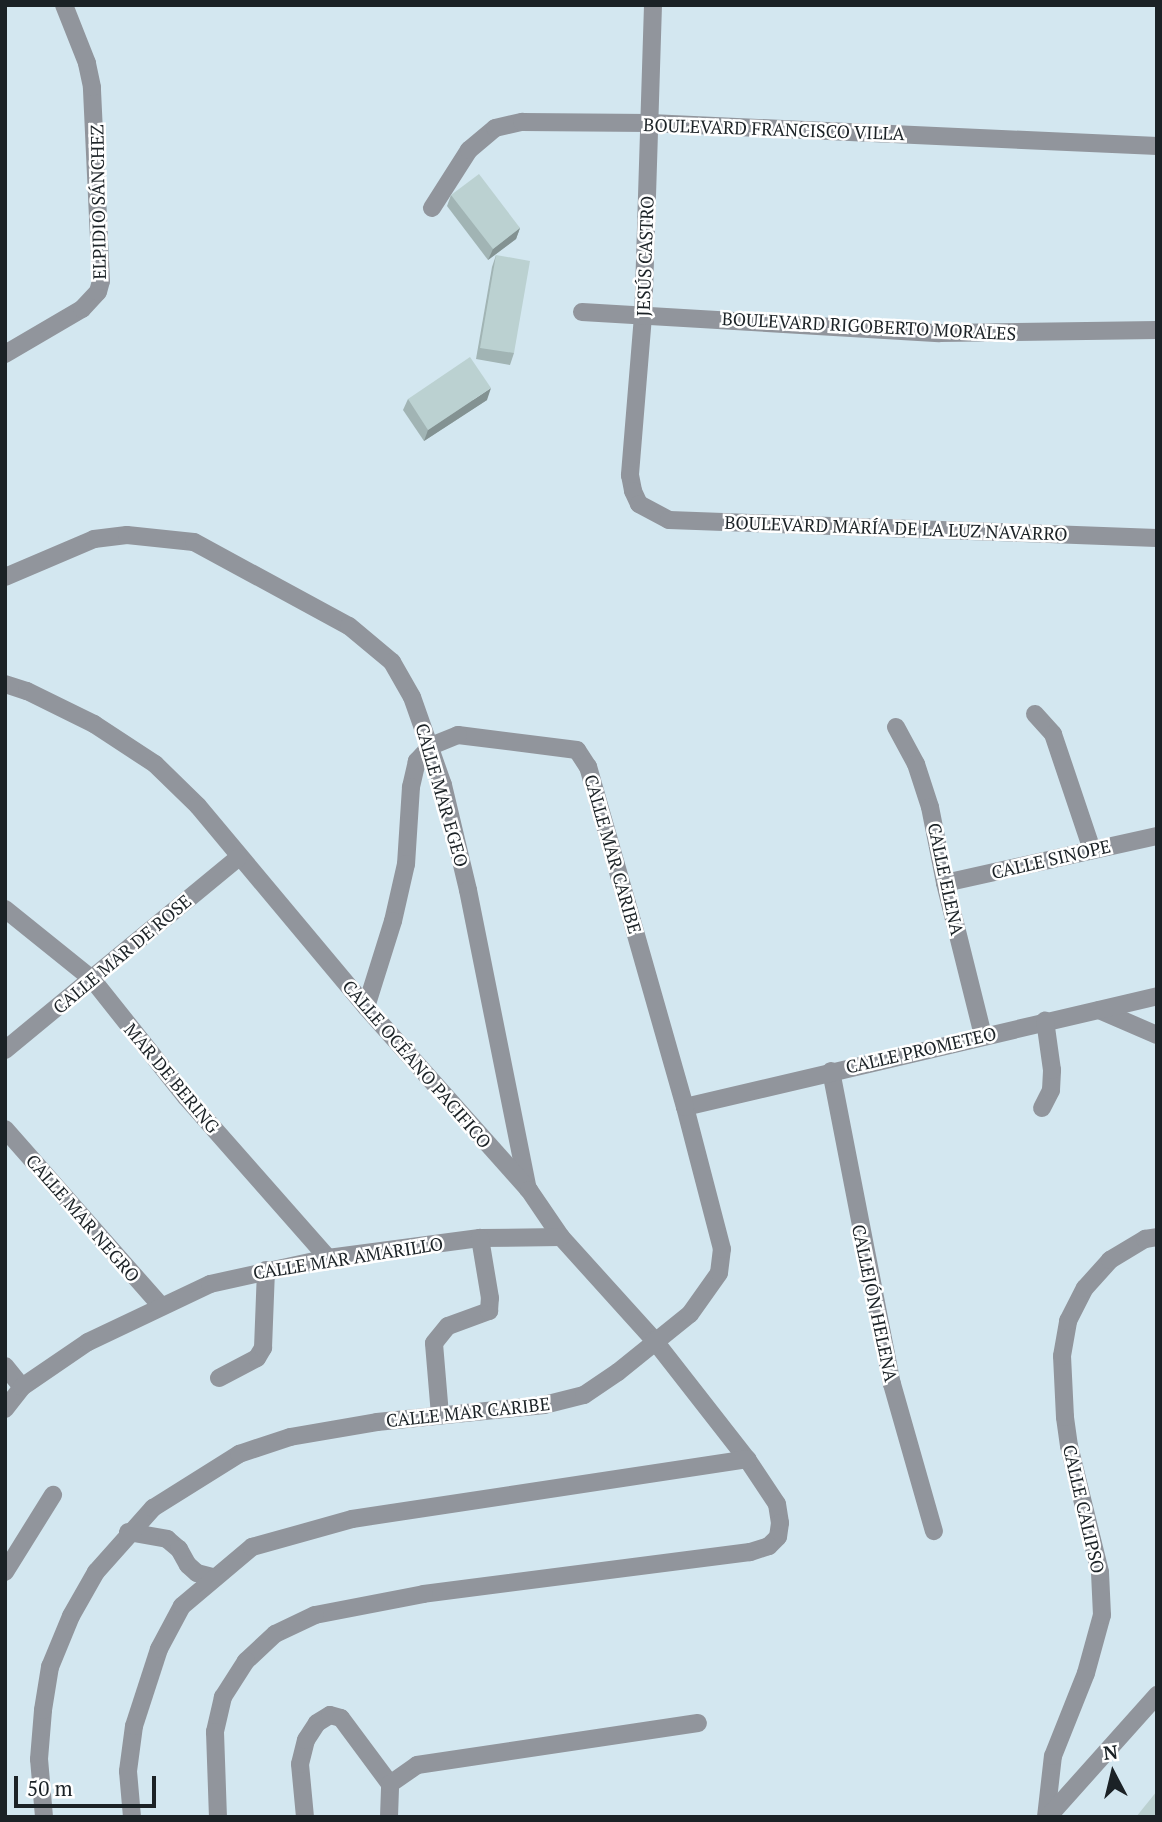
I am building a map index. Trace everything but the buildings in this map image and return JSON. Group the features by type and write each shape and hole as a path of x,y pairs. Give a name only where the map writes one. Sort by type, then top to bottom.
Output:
{"street":[{"name":"ELPIDIO SÁNCHEZ","path":"5,354 82,309 99,292 101,282 92,87 87,63 64,5"},
{"name":"JESÚS CASTRO","path":"639,504 630,475 643,316 653,5"},
{"name":"BOULEVARD FRANCISCO VILLA","path":"432,208 469,150 495,128 523,122 650,123 1157,146"},
{"name":"BOULEVARD RIGOBERTO MORALES","path":"582,312 939,333 1157,330"},
{"name":"BOULEVARD MARÍA DE LA LUZ NAVARRO","path":"639,504 669,520 1157,538"},
{"name":"CALLE MAR EGEO","path":"5,577 94,539 127,534 194,542 349,626 392,663 412,696 431,746 468,890 528,1190"},
{"name":"CALLE OCÉANO PACIFICO","path":"5,684 27,691 94,724 155,764 198,806 366,1007 528,1190 561,1237 654,1340 747,1459 777,1504 780,1523 778,1537 769,1546 750,1552 424,1594 315,1615 275,1634 246,1661 223,1697 215,1732 218,1817"},
{"path":"1035,714 1053,734 1092,850"},
{"name":"CALLE ELENA","path":"896,727 916,764 930,807 945,883 983,1035"},
{"name":"CALLE MAR CARIBE","path":"44,1817 39,1759 50,1667 71,1616 96,1572 128,1532 153,1508 239,1454 290,1437 377,1422 565,1401 584,1395 618,1372 654,1340 690,1314 719,1273 722,1249 685,1107 588,767 577,750 458,735 431,746"},
{"path":"366,1007 393,921 406,864 411,787 417,761 431,746"},
{"name":"CALLE SINOPE","path":"945,883 1157,836"},
{"name":"CALLE MAR DE ROSE","path":"5,1050 239,858"},
{"name":"MAR DE BERING","path":"5,909 92,979 186,1097 328,1258"},
{"name":"CALLE PROMETEO","path":"685,1107 1045,1020 1157,996"},
{"path":"1099,1010 1144,1032 1157,1035"},
{"path":"1042,1108 1051,1090 1052,1070 1045,1020"},
{"name":"CALLEJÓN HELENA","path":"831,1071 892,1384 934,1531"},
{"name":"CALLE MAR NEGRO","path":"5,1129 161,1306"},
{"name":"CALLE MAR AMARILLO","path":"5,1409 22,1387 88,1342 210,1284 328,1258 480,1238 561,1237"},
{"name":"CALLE CALIPSO","path":"1047,1817 1053,1756 1086,1674 1102,1615 1100,1572 1069,1447 1065,1417 1062,1356 1068,1321 1085,1288 1110,1259 1145,1239 1157,1237"},
{"path":"440,1415 434,1343 448,1326 489,1311 490,1298 480,1238"},
{"path":"219,1378 257,1358 263,1348 266,1270"},
{"path":"5,1366 22,1387"},
{"path":"132,1817 128,1771 134,1726 159,1649 182,1606 213,1577 252,1547 352,1519 747,1459"},
{"path":"5,1572 53,1495"},
{"path":"128,1532 167,1539 179,1549 188,1565 197,1573 213,1577"},
{"path":"1047,1817 1157,1695"},
{"path":"306,1817 300,1764 306,1740 317,1723 330,1715 341,1718 390,1784 389,1817"},
{"path":"390,1784 417,1765 698,1723"}]}
